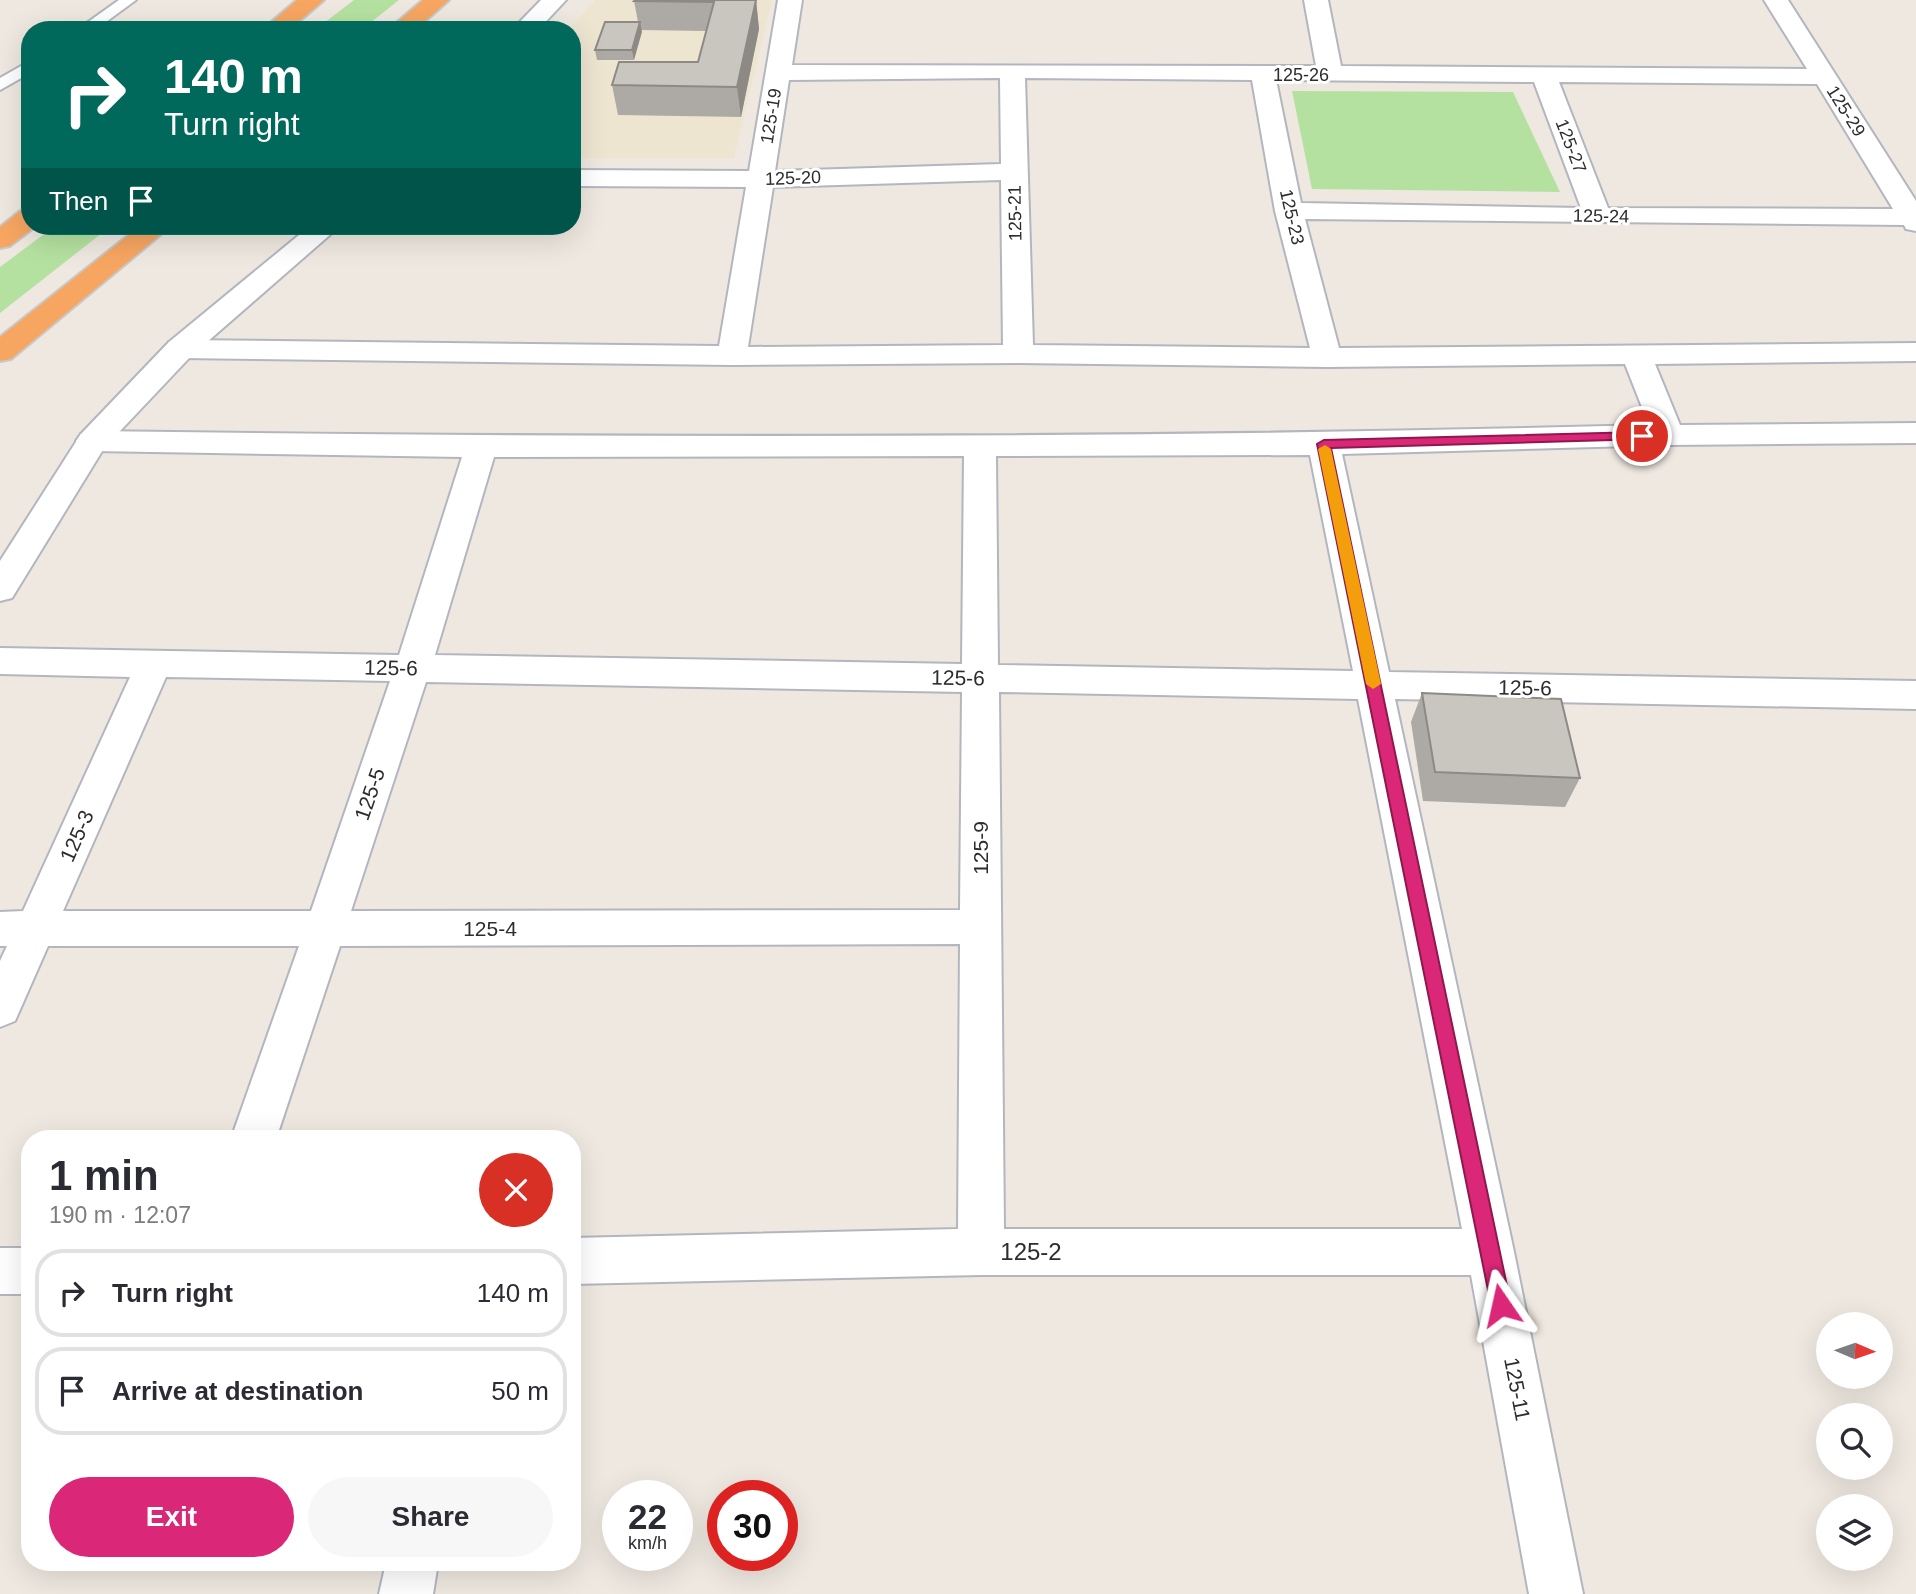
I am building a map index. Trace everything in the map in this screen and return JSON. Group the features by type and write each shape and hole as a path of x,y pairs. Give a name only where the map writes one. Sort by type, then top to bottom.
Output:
{"highway":[{"path":"285,21 312,0"},
{"path":"411,21 437,0"},
{"path":"0,240 21,224"},
{"path":"0,352 146,235"}],"street":[{"path":"533,21 554,0"},
{"name":"125-19","path":"732,356 790,0"},
{"path":"1316,0 1330,75"},
{"name":"125-29","path":"1776,0 1914,220"},
{"name":"125-26","path":"778,74 1012,71 1263,75 1824,77"},
{"name":"125-21","path":"1012,71 1018,354"},
{"name":"125-23","path":"1263,75 1289,211 1328,358"},
{"name":"125-27","path":"1544,76 1598,216"},
{"name":"125-20","path":"581,178 760,179 1014,172"},
{"name":"125-24","path":"1289,211 1914,220"},
{"path":"0,589 92,441 180,349 315,235"},
{"path":"180,349 732,356 1018,354 1328,358 1916,352"},
{"path":"1636,354 1669,435"},
{"path":"92,441 481,447 1324,444 1669,435 1916,433"},
{"name":"125-9","path":"980,444 981,1252"},
{"name":"125-11","path":"1324,444 1490,1252 1556,1594"},
{"name":"125-5","path":"257,1130 413,668 481,447"},
{"name":"125-6","path":"0,660 1916,695"},
{"name":"125-3","path":"0,1008 18,929 155,663"},
{"name":"125-4","path":"18,929 981,927"},
{"name":"125-2","path":"581,1261 981,1252 1490,1252"},
{"path":"0,1271 21,1271"},
{"path":"406,1594 410,1571"}],"lane":[{"path":"98,21 129,0"},
{"path":"0,85 21,72"}],"shaded area":[{"path":"595,0 772,0 734,158 581,158 581,21 576,21"}],"green space":[{"path":"354,0 399,0 372,21 327,21"},
{"path":"1292,91 1513,92 1560,192 1312,189"},
{"path":"43,235 100,235 0,313 0,267"}],"building":[{"path":"635,0 756,0 737,87 612,85 619,62 698,62 714,2"},
{"path":"605,22 640,22 632,50 595,50"},
{"path":"1422,693 1561,699 1580,778 1435,772"}],"slow traffic":[{"path":"1325,449 1373,684"}],"route":[{"path":"1501,1305 1324,444 1642,436"}]}
